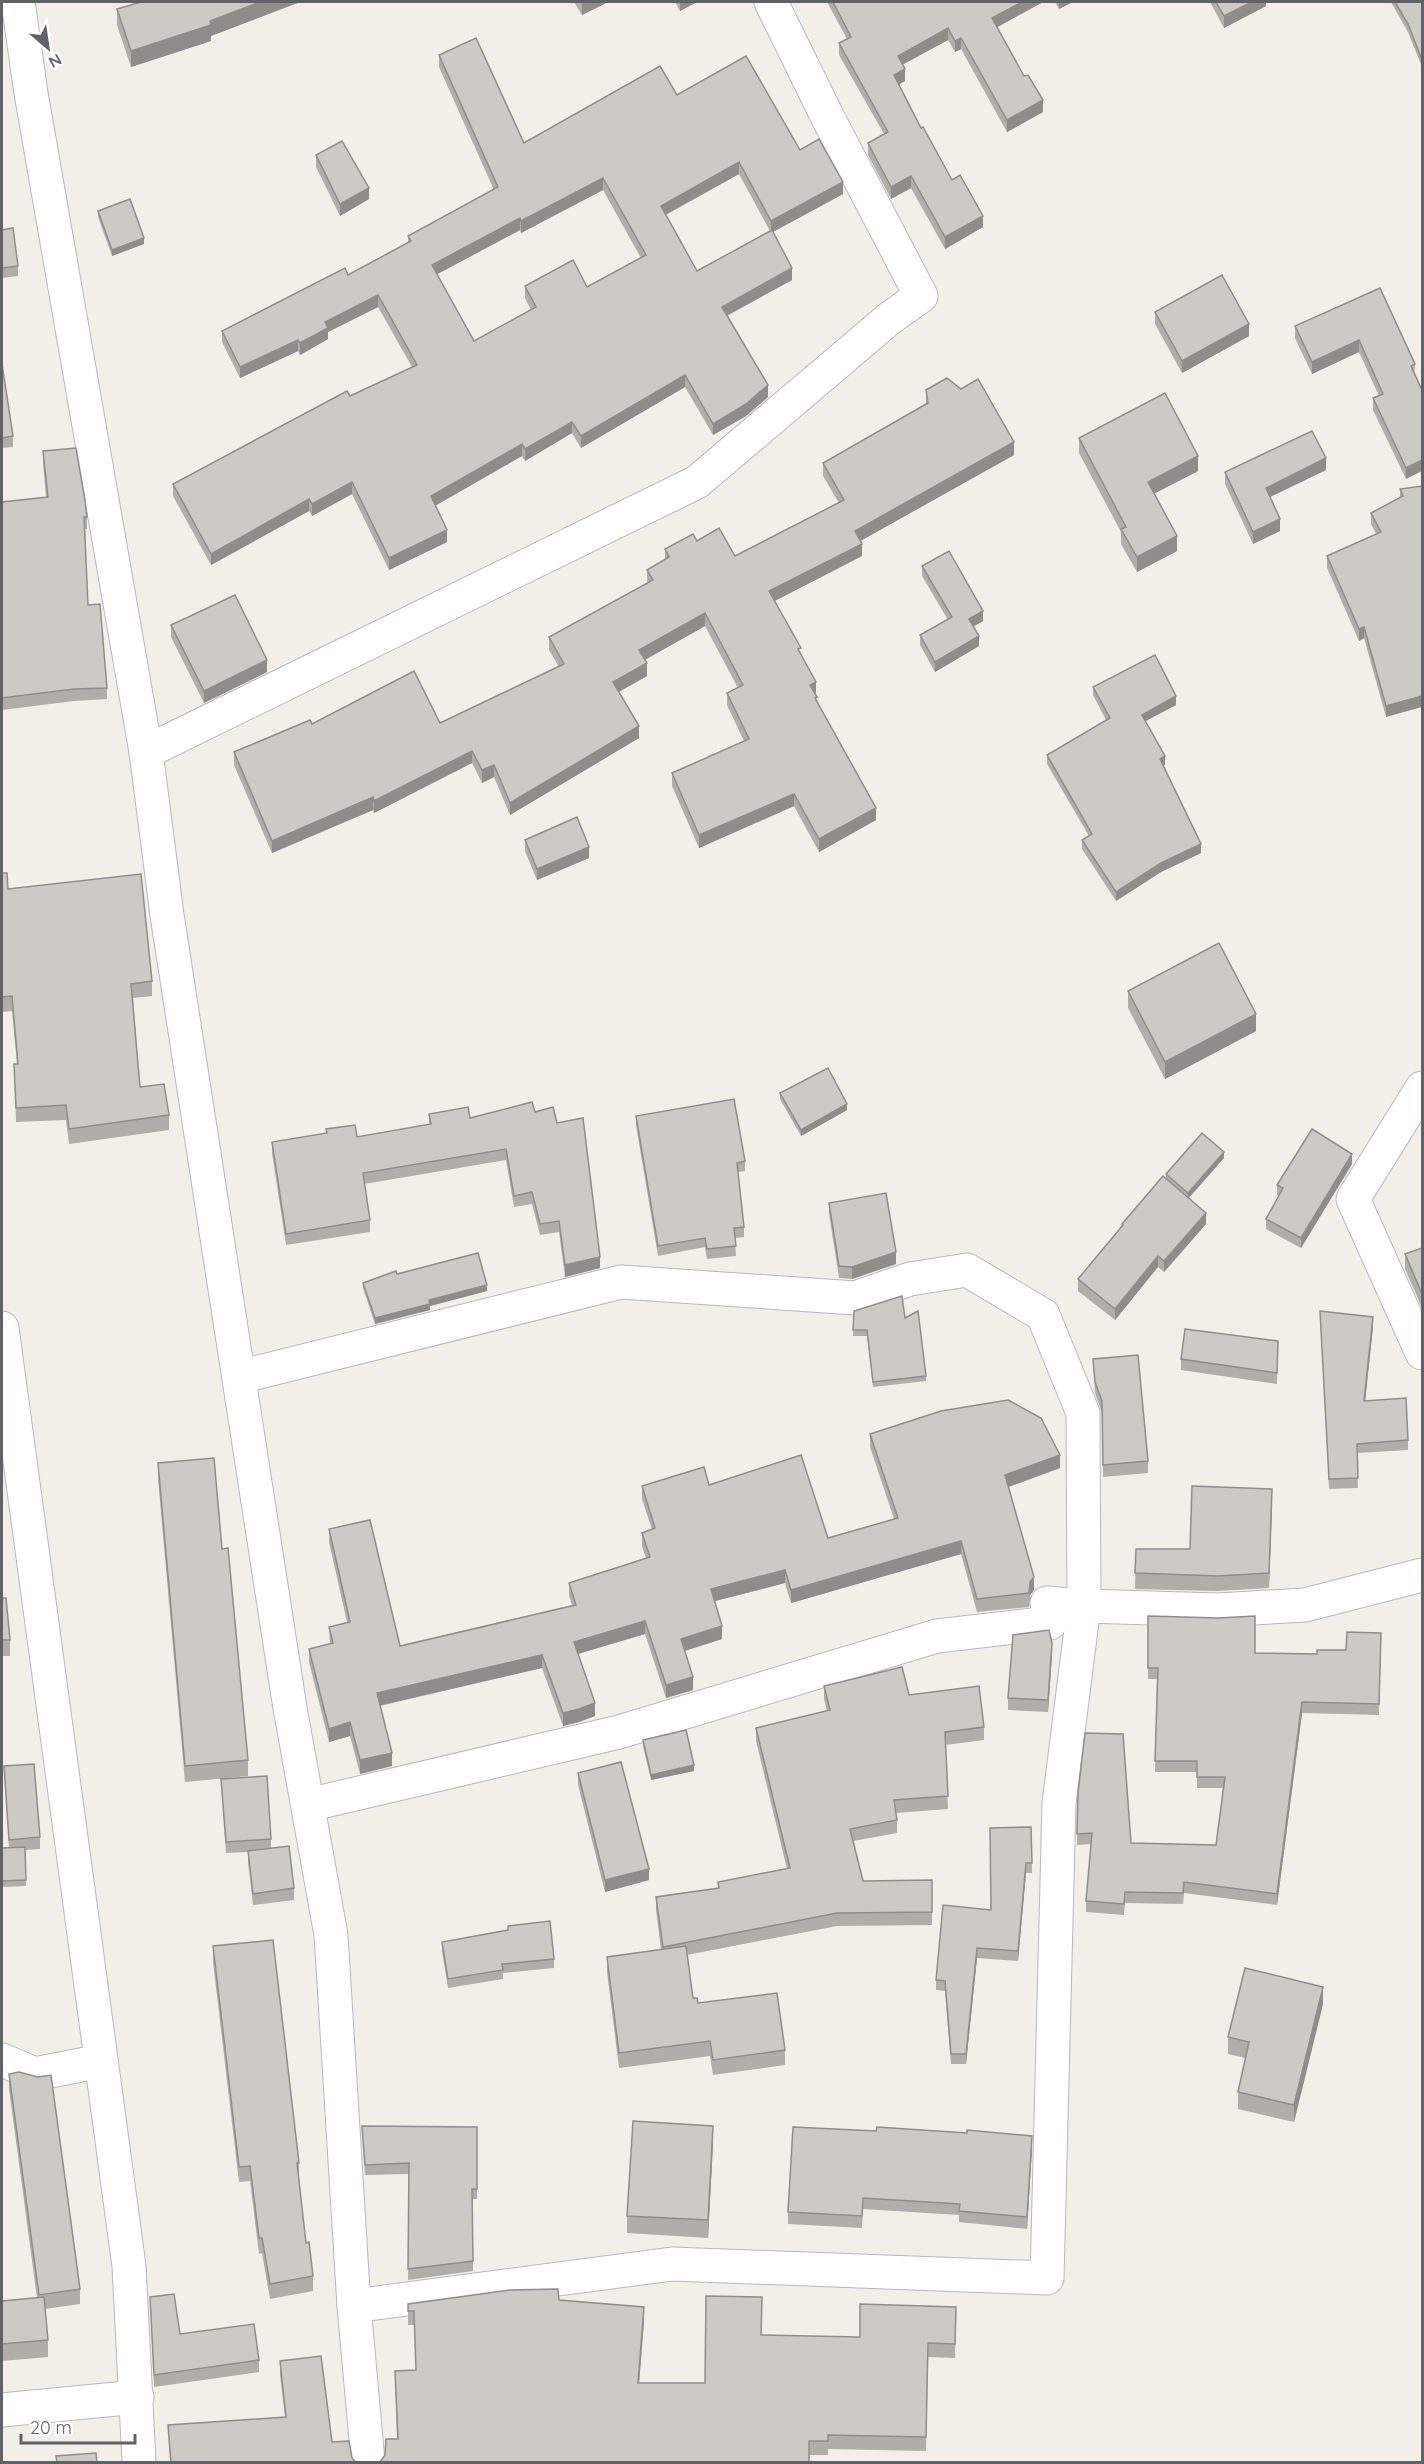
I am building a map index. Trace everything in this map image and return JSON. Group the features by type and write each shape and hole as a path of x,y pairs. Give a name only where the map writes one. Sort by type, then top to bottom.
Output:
{"street":[{"path":"18,2 31,93 146,752 167,915 290,1708 331,1935 354,2306 368,2463"},
{"path":"146,752 697,482 890,318 921,296 827,116 771,2"},
{"path":"1422,1088 1353,1199 1422,1353"},
{"path":"239,1377 621,1282 855,1298 910,1279 967,1270 1043,1315 1083,1413 1084,1606 1059,1803 1047,2278 672,2265 354,2306"},
{"path":"2,1328 129,2266 139,2463"},
{"path":"308,1805 619,1732 936,1636 1050,1623 1047,1603 1218,1610 1305,1605 1422,1575"},
{"path":"2,2060 35,2074 101,2061"},
{"path":"2,2410 137,2397"}],"building":[{"path":"141,2 260,2 210,21 211,25 131,51 117,9"},
{"path":"833,2 1022,2 992,18 1024,76 1028,75 1043,100 1007,120 961,38 955,41 948,28 898,56 905,69 894,75 921,128 923,127 952,180 960,175 983,216 945,237 911,176 891,187 868,143 888,132 839,43 851,37"},
{"path":"1216,2 1252,2 1224,16"},
{"path":"1395,2 1422,2 1422,60 1408,24"},
{"path":"476,38 524,143 660,66 677,95 746,56 800,150 819,139 843,182 771,221 739,162 661,206 697,271 772,230 792,268 722,307 768,385 746,404 713,424 685,375 581,436 572,422 525,449 522,444 431,496 447,530 389,558 352,482 312,504 309,499 211,554 173,484 347,391 350,396 417,365 378,295 325,322 328,328 300,343 298,340 240,367 222,331 345,268 348,275 411,241 408,236 498,187 439,55","holes":["603,178 646,255 587,287 573,260 525,286 536,307 474,341 432,265 520,218 521,221"]},
{"path":"342,141 369,188 340,204 316,155"},
{"path":"130,199 144,238 112,250 98,211"},
{"path":"13,228 18,266 2,268 2,230"},
{"path":"1222,275 1249,324 1182,361 1155,312"},
{"path":"1380,288 1415,364 1411,366 1422,390 1422,460 1406,468 1373,398 1383,394 1359,340 1312,362 1295,326"},
{"path":"2,364 13,436 2,438"},
{"path":"947,378 961,389 978,379 1014,442 855,531 862,544 769,591 801,648 798,649 816,682 810,685 817,697 815,698 876,808 819,839 794,794 699,835 672,773 749,739 727,693 743,685 705,613 639,650 647,663 613,682 639,726 510,803 494,765 482,770 472,751 374,801 373,797 272,841 234,752 310,720 312,724 414,671 440,723 564,664 549,637 653,580 647,570 669,557 665,549 693,534 697,541 719,528 735,556 844,500 823,463 928,403 926,390"},
{"path":"1165,393 1198,456 1148,482 1177,536 1137,557 1121,529 1126,527 1079,438"},
{"path":"1312,431 1326,458 1266,488 1280,519 1253,532 1225,472"},
{"path":"76,448 87,517 84,517 88,605 100,604 107,688 74,689 2,698 2,502 48,497 43,451"},
{"path":"1422,486 1422,696 1386,706 1364,627 1359,629 1327,556 1381,532 1371,513 1403,496 1400,489"},
{"path":"949,551 983,611 969,619 979,636 935,662 920,635 952,617 922,566"},
{"path":"235,595 267,660 204,691 171,625"},
{"path":"1155,655 1176,696 1142,715 1165,756 1160,759 1201,844 1161,863 1116,892 1082,840 1092,834 1047,755 1110,718 1093,687"},
{"path":"577,817 589,847 537,869 525,840"},
{"path":"2,873 7,873 8,889 141,874 152,981 131,984 140,1087 164,1084 169,1115 69,1129 66,1105 16,1108 14,1064 18,1064 12,996 2,997"},
{"path":"1219,943 1256,1014 1165,1062 1128,991"},
{"path":"828,1068 847,1104 801,1130 780,1093"},
{"path":"734,1099 745,1161 737,1163 744,1227 734,1228 736,1246 707,1249 705,1238 658,1246 636,1116"},
{"path":"532,1102 535,1112 553,1107 557,1123 583,1118 600,1257 565,1265 559,1221 540,1224 532,1192 514,1196 506,1149 363,1173 370,1220 286,1234 272,1142 327,1133 326,1129 355,1125 357,1137 431,1124 429,1114 468,1107 470,1118"},
{"path":"1312,1129 1352,1154 1301,1238 1266,1219 1283,1188 1277,1185"},
{"path":"1202,1133 1224,1152 1188,1193 1166,1174"},
{"path":"1163,1176 1206,1213 1164,1261 1158,1256 1115,1309 1078,1279"},
{"path":"886,1193 896,1252 852,1267 839,1266 829,1203"},
{"path":"1422,1248 1422,1294 1405,1254"},
{"path":"478,1253 487,1285 429,1300 430,1304 375,1318 363,1283 396,1271 397,1274"},
{"path":"902,1296 905,1318 918,1311 926,1376 873,1382 867,1330 853,1330 854,1311"},
{"path":"1320,1311 1373,1317 1364,1401 1406,1398 1408,1440 1357,1444 1358,1478 1329,1479"},
{"path":"1185,1329 1278,1341 1277,1373 1181,1359"},
{"path":"1138,1355 1148,1461 1103,1465 1102,1401 1095,1382 1093,1359"},
{"path":"1008,1400 1041,1418 1060,1455 1005,1475 1034,1577 1030,1582 1029,1593 977,1599 961,1541 791,1590 785,1570 711,1589 722,1626 681,1639 693,1677 666,1685 645,1621 574,1642 595,1703 579,1709 563,1713 542,1655 377,1693 392,1753 360,1760 350,1722 329,1729 309,1649 333,1643 329,1627 350,1622 329,1529 370,1520 400,1646 576,1605 569,1583 650,1557 642,1533 655,1528 642,1486 704,1467 709,1485 801,1455 828,1538 898,1518 870,1434 941,1411"},
{"path":"214,1458 222,1549 228,1548 248,1760 185,1766 158,1463"},
{"path":"1192,1486 1272,1489 1269,1573 1218,1576 1135,1573 1136,1549 1190,1549"},
{"path":"2,1598 6,1598 10,1640 2,1640"},
{"path":"1148,1616 1218,1618 1255,1616 1255,1653 1317,1654 1317,1650 1346,1650 1347,1632 1381,1633 1379,1704 1302,1702 1277,1894 1184,1882 1183,1893 1125,1892 1124,1904 1086,1901 1092,1833 1077,1834 1078,1793 1085,1733 1123,1734 1131,1843 1216,1845 1225,1777 1197,1777 1197,1761 1155,1761 1158,1668 1148,1668"},
{"path":"1049,1630 1052,1643 1048,1700 1008,1698 1013,1635"},
{"path":"902,1667 909,1695 979,1686 984,1727 945,1732 948,1796 894,1800 897,1820 850,1829 863,1881 932,1880 932,1912 837,1913 663,1947 656,1897 719,1888 718,1882 790,1868 756,1728 830,1710 824,1686"},
{"path":"686,1730 694,1765 651,1775 643,1740"},
{"path":"621,1762 649,1869 605,1880 578,1773"},
{"path":"34,1764 40,1837 9,1840 4,1766"},
{"path":"267,1776 271,1839 226,1842 221,1779"},
{"path":"1031,1827 1032,1863 1026,1863 1018,1951 977,1948 966,2054 951,2054 945,1981 936,1980 943,1905 991,1910 990,1828"},
{"path":"289,1846 294,1888 253,1894 248,1851"},
{"path":"25,1847 26,1880 2,1881 2,1848"},
{"path":"550,1921 554,1959 502,1964 503,1970 448,1979 442,1942 508,1930 508,1926"},
{"path":"273,1940 306,2243 309,2242 313,2276 270,2284 262,2238 259,2238 250,2166 239,2167 213,1946"},
{"path":"686,1946 693,1998 697,1998 698,2003 777,1993 785,2050 713,2060 710,2041 619,2053 607,1957"},
{"path":"1245,1968 1323,1987 1294,2105 1238,2092 1249,2042 1228,2037"},
{"path":"19,2072 38,2077 51,2075 80,2289 39,2295 9,2074"},
{"path":"633,2121 713,2126 708,2220 627,2216"},
{"path":"362,2126 477,2127 477,2189 472,2189 473,2261 408,2269 409,2163 365,2165"},
{"path":"793,2127 876,2131 877,2127 967,2133 967,2130 1032,2136 1027,2217 959,2211 960,2204 863,2198 862,2216 788,2212"},
{"path":"558,2289 559,2300 644,2307 638,2383 705,2383 706,2296 762,2297 761,2335 860,2337 860,2304 956,2307 955,2344 928,2343 926,2437 828,2435 828,2441 809,2441 809,2463 379,2463 385,2455 386,2439 398,2439 395,2371 416,2370 414,2311 408,2311 408,2304 510,2290"},
{"path":"174,2294 180,2334 254,2324 259,2360 154,2375 150,2297"},
{"path":"44,2297 48,2340 2,2344 2,2301"},
{"path":"321,2356 332,2442 349,2441 352,2458 357,2463 171,2463 168,2425 286,2417 280,2361"},
{"path":"96,2453 97,2463 57,2463 56,2456"}]}
